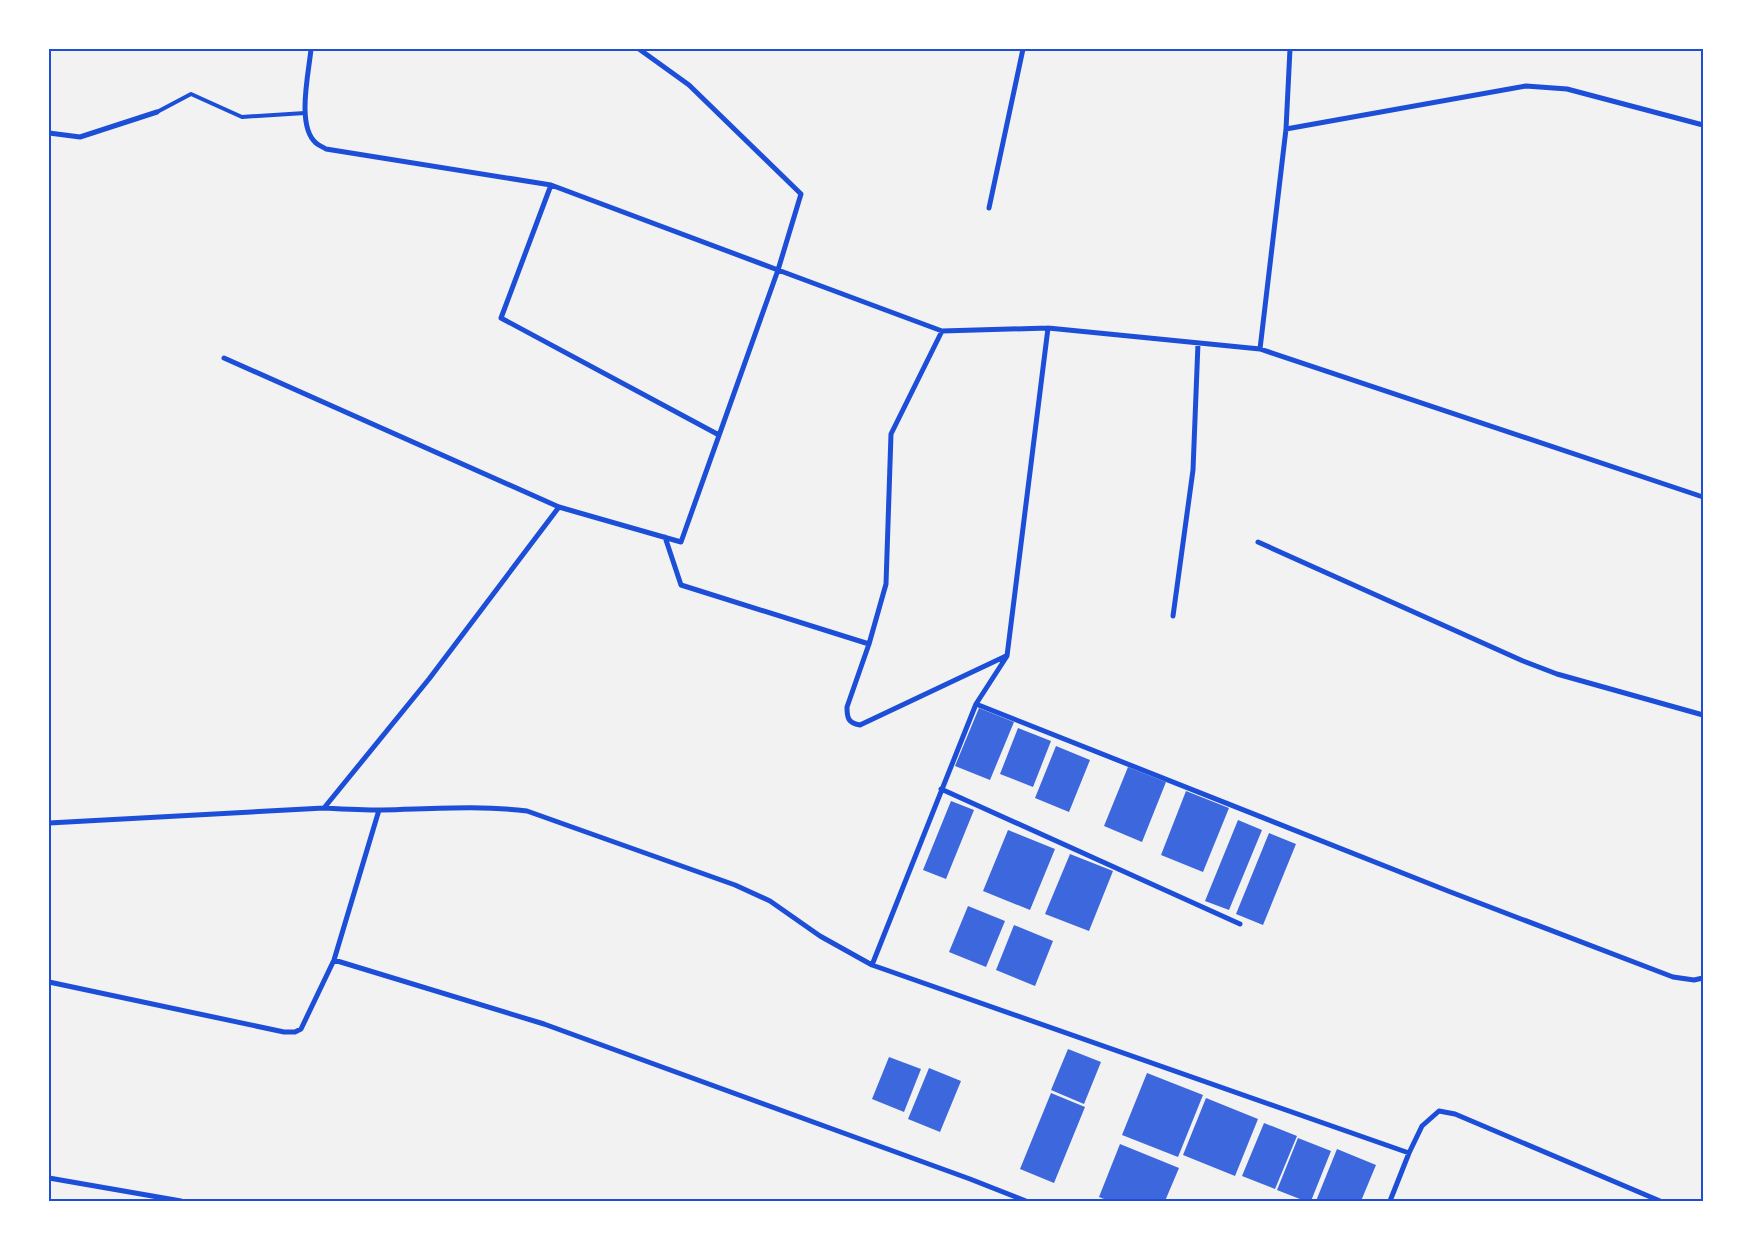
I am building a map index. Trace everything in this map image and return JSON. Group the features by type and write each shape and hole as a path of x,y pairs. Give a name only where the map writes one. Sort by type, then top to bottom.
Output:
{"street":[{"path":"311,49 305,113 307,130 315,143 326,148 551,185 942,331 1048,328 1260,349 1703,497"},
{"path":"224,358 559,507 682,542 778,270 801,194 689,84 639,49"},
{"path":"989,208 1022,49"},
{"path":"1260,349 1286,129 1290,49"},
{"path":"1286,129 1526,86 1567,89 1703,124"},
{"path":"49,133 80,137 157,112"},
{"path":"551,185 501,318 720,435"},
{"path":"872,965 976,704 1007,656 1048,328"},
{"path":"942,331 891,434 886,584 869,644 847,707 848,718 853,724 860,725 1007,656"},
{"path":"1173,616 1193,470 1198,343"},
{"path":"324,808 429,679 559,507"},
{"path":"665,537 682,585 869,644"},
{"path":"1258,542 1523,661 1557,674 1703,715"},
{"path":"976,704 1439,888 1673,977 1694,980 1703,978"},
{"path":"941,789 1240,924"},
{"path":"49,823 324,808 379,810 468,807 527,811 735,886 770,901 820,936 872,965 1409,1153"},
{"path":"49,982 284,1032 295,1032 301,1029 334,960 379,810"},
{"path":"334,960 544,1024 1026,1201"},
{"path":"1390,1201 1422,1126 1439,1111 1455,1114 1660,1201"},
{"path":"49,1178 181,1201"}],"lane":[{"path":"157,112 191,94 242,117 305,113"}],"building":[{"path":"979,708 1014,722 990,780 955,766"},
{"path":"1018,728 1051,741 1033,787 1000,774"},
{"path":"1056,746 1090,760 1069,812 1035,798"},
{"path":"1128,767 1166,782 1142,842 1104,826"},
{"path":"1186,791 1229,808 1203,872 1161,855"},
{"path":"951,801 974,810 946,879 923,870"},
{"path":"1238,820 1262,830 1229,910 1205,901"},
{"path":"1008,830 1055,849 1030,910 983,891"},
{"path":"1269,833 1296,844 1263,925 1236,914"},
{"path":"1070,854 1113,871 1089,931 1045,914"},
{"path":"968,906 1005,921 986,967 949,952"},
{"path":"1014,925 1053,941 1035,986 996,970"},
{"path":"1068,1049 1101,1062 1084,1104 1051,1090"},
{"path":"889,1057 921,1069 904,1112 872,1099"},
{"path":"929,1068 961,1081 940,1132 908,1119"},
{"path":"1147,1073 1203,1095 1178,1157 1122,1135"},
{"path":"1051,1093 1085,1107 1054,1183 1020,1169"},
{"path":"1206,1098 1258,1119 1235,1176 1183,1155"},
{"path":"1264,1123 1297,1136 1275,1189 1242,1176"},
{"path":"1298,1138 1331,1151 1311,1201 1305,1201 1277,1190"},
{"path":"1120,1144 1179,1168 1165,1201 1109,1201 1099,1197"},
{"path":"1337,1149 1376,1165 1361,1201 1316,1201"}]}
